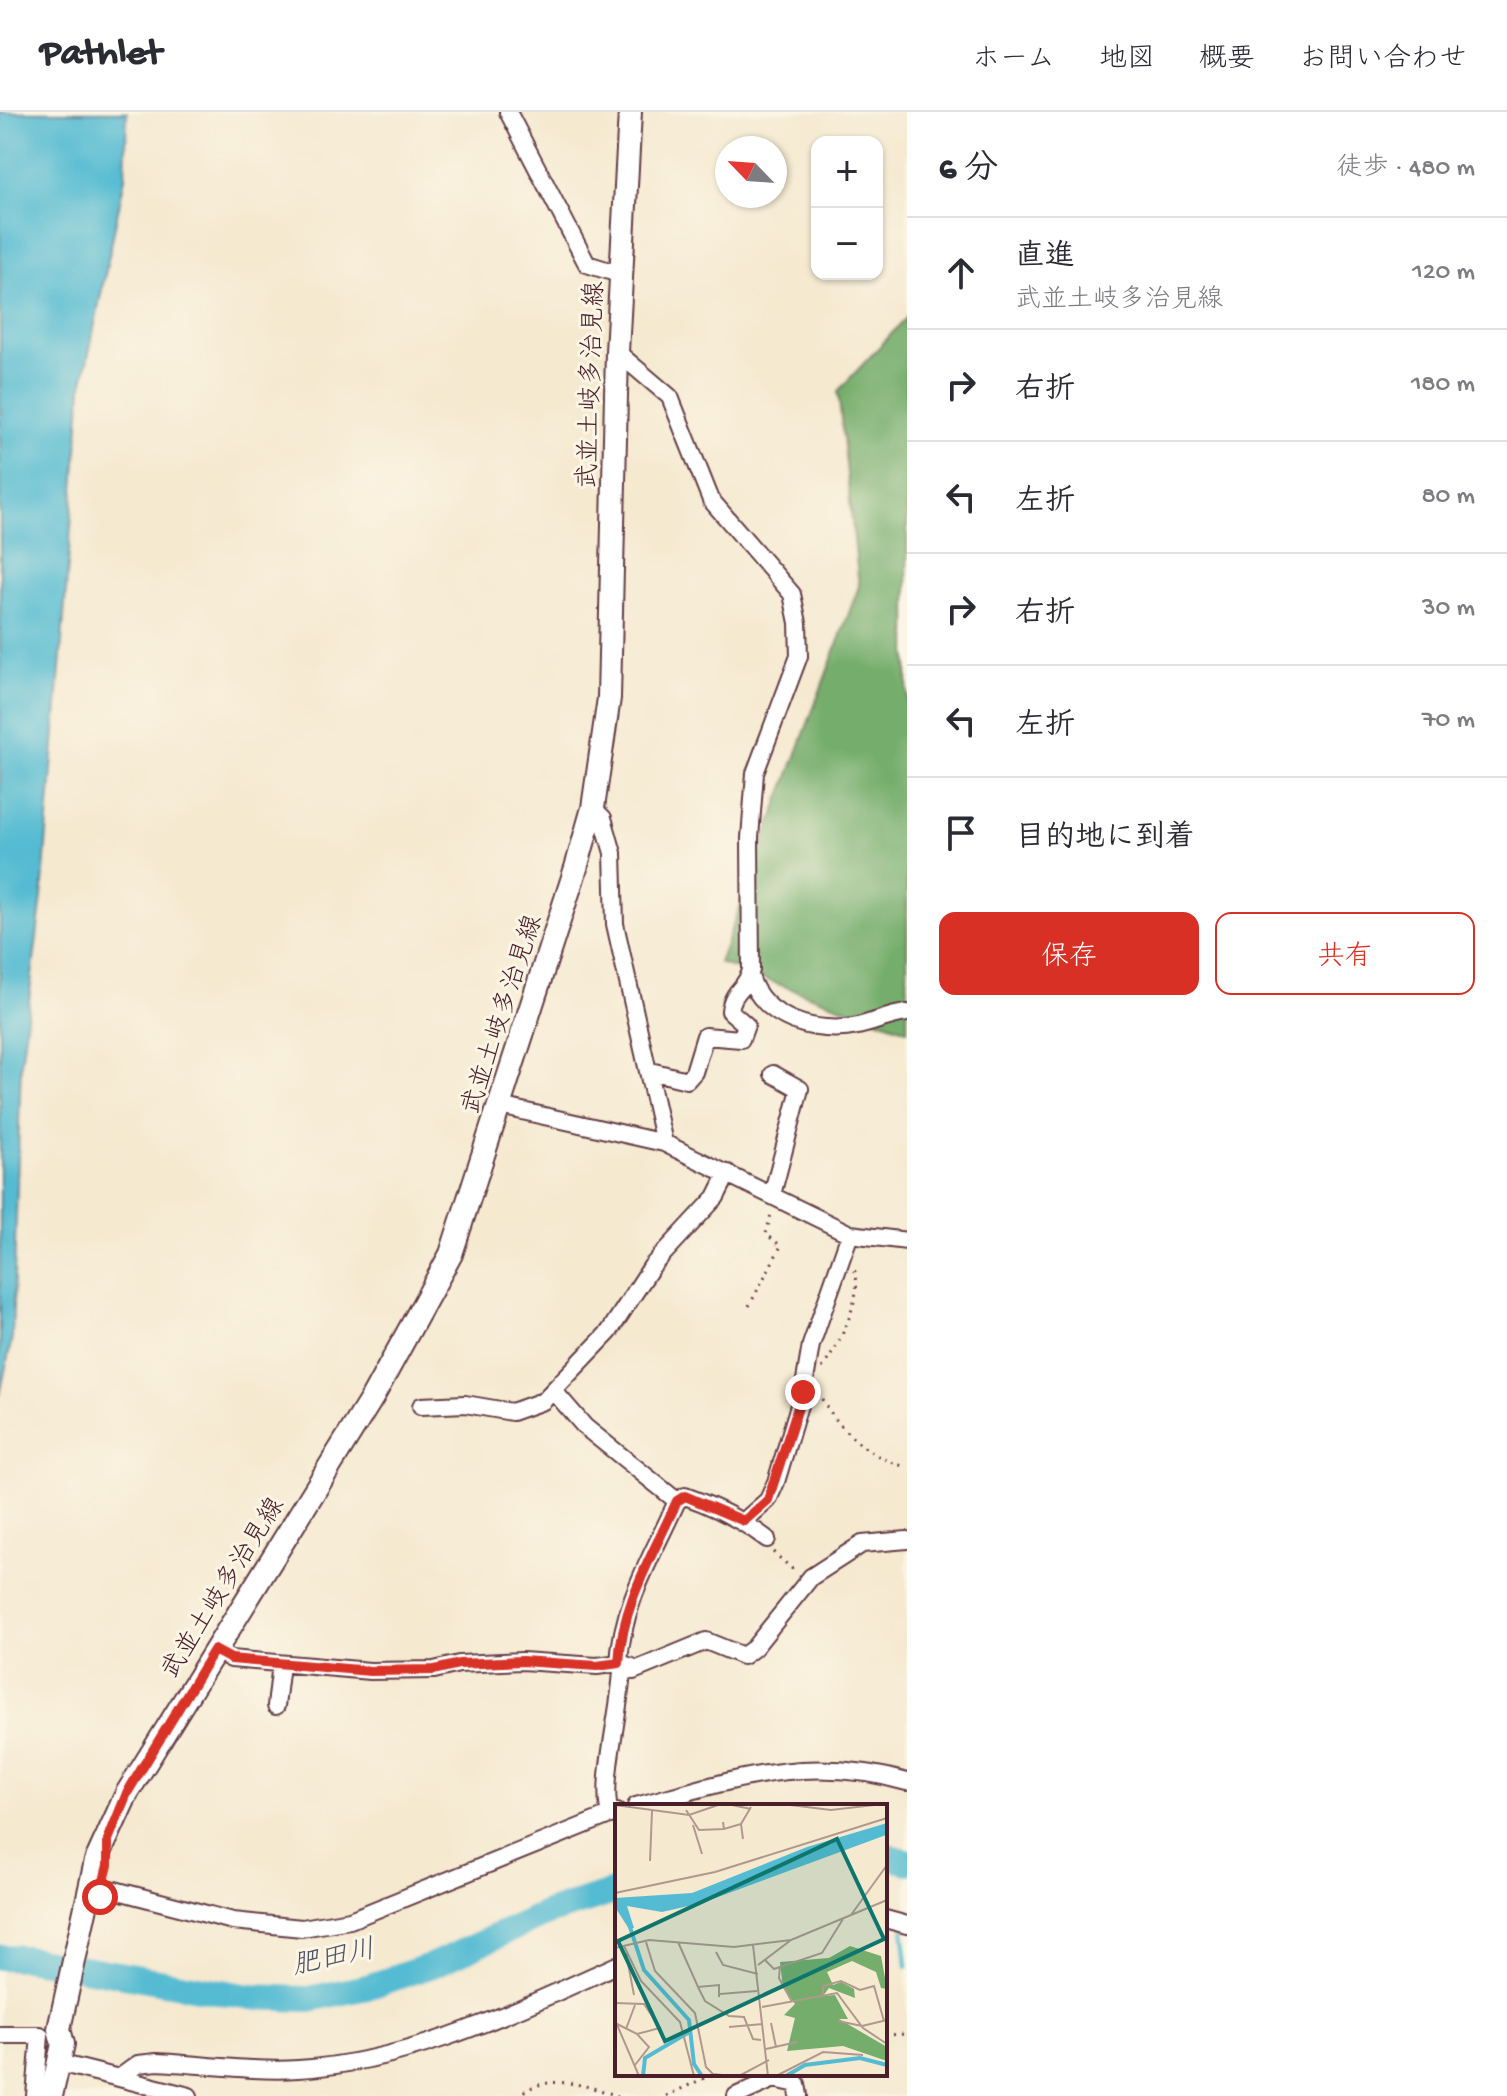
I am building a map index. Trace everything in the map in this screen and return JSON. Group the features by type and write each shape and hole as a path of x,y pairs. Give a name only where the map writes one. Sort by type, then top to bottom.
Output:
{"main road":[{"name":"武並土岐多治見線","path":"51,2096 97,1893 96,1861 136,1776 372,1398 430,1298 468,1208 593,808 609,698 617,352 630,112"}],"street":[{"path":"508,112 587,264 622,275"},
{"path":"617,352 670,397 711,500 792,594 798,623 799,656 755,773 750,838 750,976 755,994 768,1008 810,1024 844,1027 907,1013"},
{"path":"593,808 603,818 613,853 615,924 664,1143"},
{"path":"650,1071 687,1080 694,1072 705,1036 744,1037 746,1025 732,1016 731,997 750,976"},
{"path":"772,1195 800,1089 773,1074"},
{"path":"500,1106 664,1143 850,1234 907,1241"},
{"path":"421,1406 465,1404 512,1412 543,1401 609,1332 652,1266 716,1197 728,1173"},
{"path":"744,1521 768,1500 772,1491 808,1379 811,1345 850,1234"},
{"path":"553,1390 585,1427 677,1501"},
{"path":"97,1893 233,1921 302,1928 350,1920 614,1814 605,1795 620,1711 620,1633 628,1608 677,1501 685,1496 744,1521 767,1539"},
{"path":"214,1650 231,1659 370,1671 434,1670 459,1664 522,1661 597,1666 620,1664 632,1667 633,1671 706,1641 743,1656 754,1648 805,1582 862,1544 907,1540"},
{"path":"276,1706 281,1664"},
{"path":"644,1804 769,1771 845,1769 907,1782"},
{"path":"887,1920 907,1925"},
{"path":"119,2078 138,2064 157,2062 295,2070 375,2059 422,2048 615,1966"},
{"path":"0,2035 40,2035 35,2096"},
{"path":"63,2042 119,2078 189,2096"},
{"path":"736,2096 774,2079 797,2084 799,2096"}],"path":[{"path":"749,1306 781,1246 766,1234 771,1214 752,1202 755,1186"},
{"path":"850,1262 859,1287 833,1355 808,1379 828,1410 852,1437 884,1461 907,1467"},
{"path":"767,1539 765,1544 805,1582"},
{"path":"887,2035 907,2034"},
{"path":"666,2096 709,2076"},
{"path":"517,2096 525,2090 561,2081 618,2096"}],"green space":[{"path":"907,317 907,1030 719,963 859,586 838,391"}],"water":[{"path":"0,112 127,112 125,177 82,387 42,897 21,1064 12,1338 0,1395"}],"waterway":[{"name":"肥田川","path":"887,1856 907,1862"},
{"name":"肥田川","path":"0,1957 26,1958 250,1997 309,1999 367,1987 433,1965 547,1913 615,1892"},
{"path":"905,1920 907,1911"},
{"path":"903,1929 907,1966"}],"route":[{"path":"100,1897 108,1865 108,1840 127,1793 214,1650 231,1659 370,1671 434,1670 459,1664 522,1661 597,1666 619,1663 620,1633 628,1608 677,1501 685,1496 715,1506 744,1521 768,1500 803,1392"}]}
